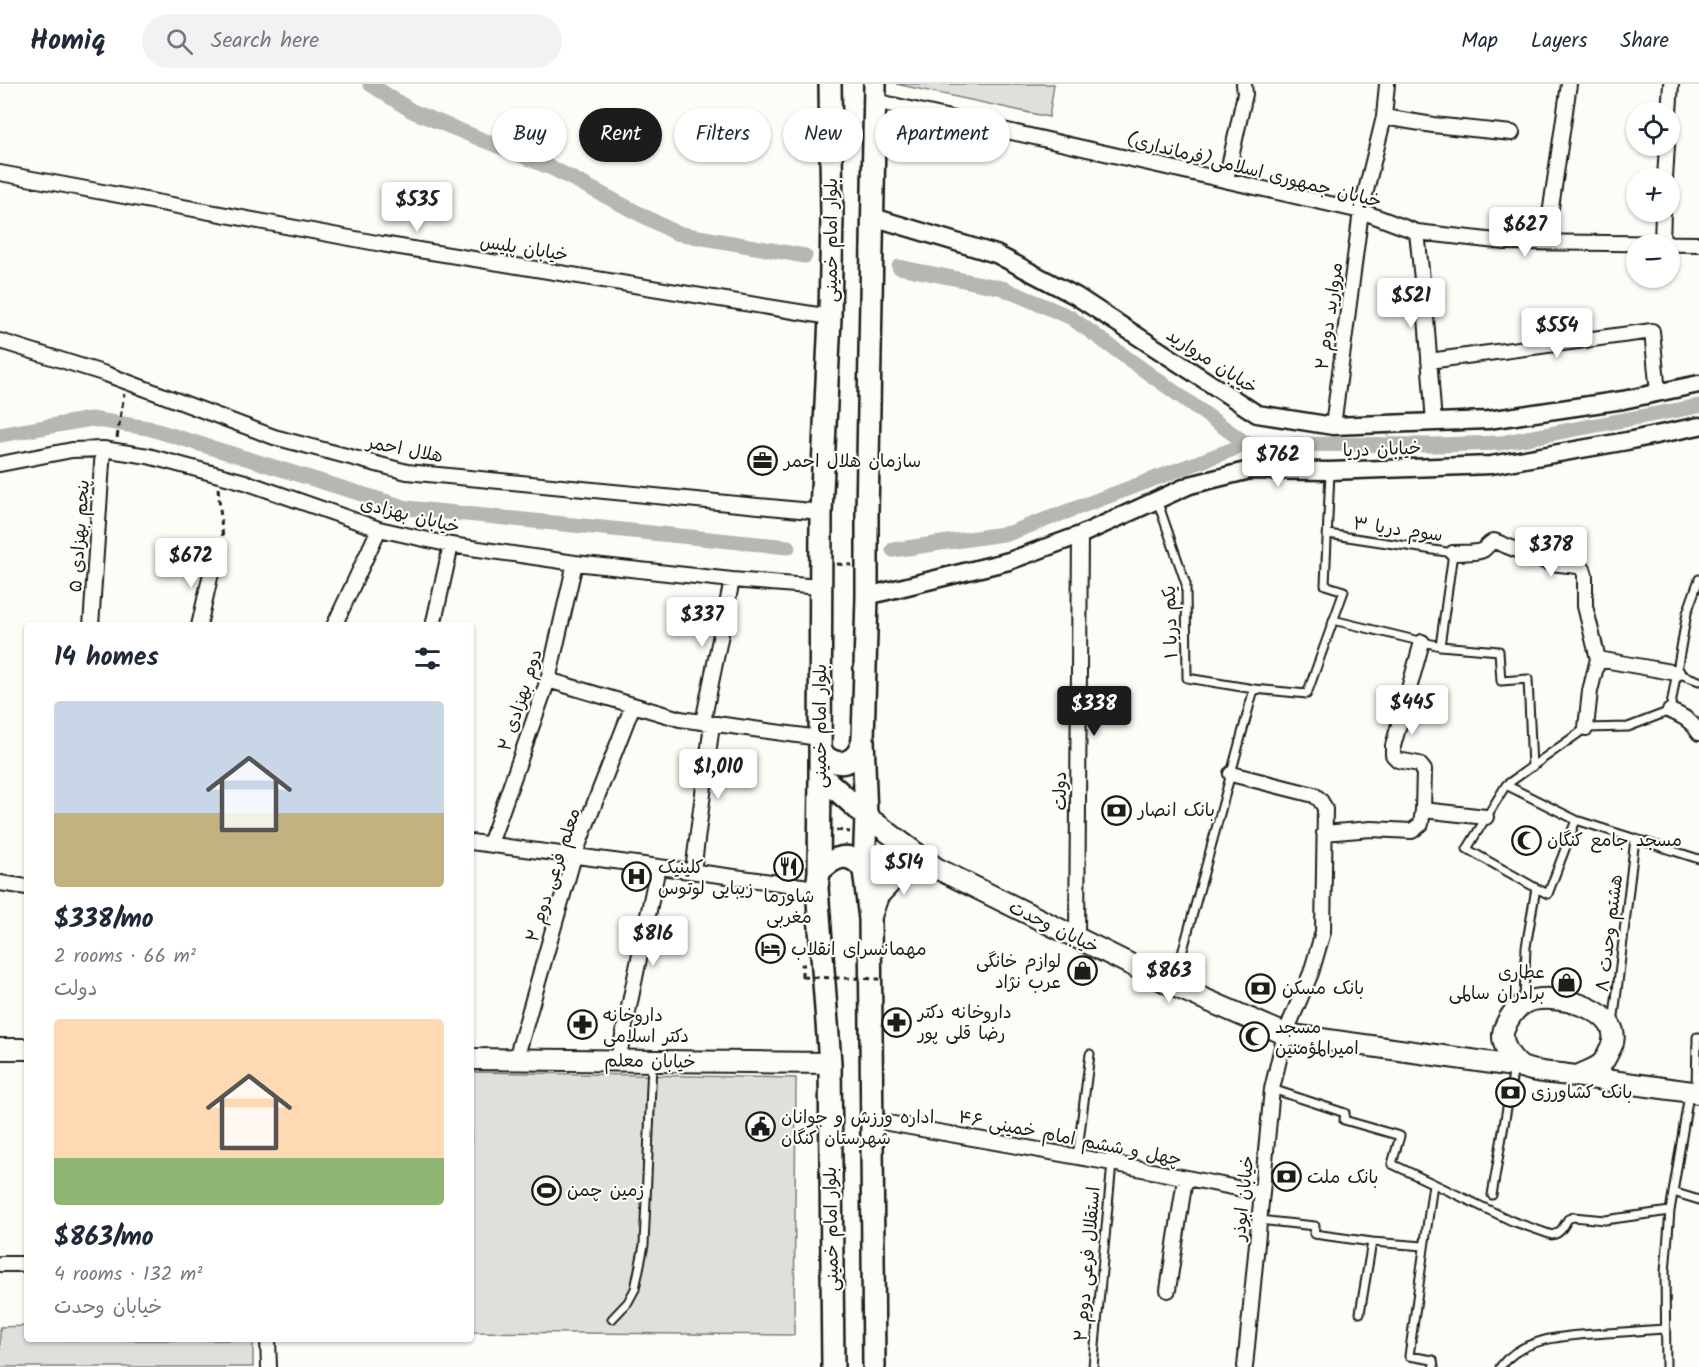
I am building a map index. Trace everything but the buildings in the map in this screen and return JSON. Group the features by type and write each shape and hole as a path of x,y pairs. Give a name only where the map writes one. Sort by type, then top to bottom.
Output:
{"main road":[{"name":"بلوار امام خمینی","path":"830,84 832,216 821,512 818,880 830,1063 832,1367"},
{"path":"874,1367 870,919 864,870 866,816 863,739 875,92"},
{"path":"820,745 825,758 842,763 857,755 862,748 863,739"},
{"path":"820,775 866,816"},
{"name":"خیابان وحدت","path":"866,816 936,868 1174,986 1285,1034 1518,1067"},
{"path":"818,880 828,862 839,857 851,858 864,870"},
{"path":"870,919 878,896 893,880 915,869 936,868"},
{"path":"1578,1076 1602,1063 1612,1046 1612,1030 1604,1018 1588,1007 1567,1001 1542,999 1523,1004 1508,1018 1503,1035 1508,1052 1518,1067 1578,1076 1695,1092"},
{"path":"0,1049 24,1049"},
{"name":"خیابان معلم","path":"474,1059 830,1063"}],"street":[{"path":"1226,180 1245,94 1244,84"},
{"name":"مروارید دوم ۲","path":"1333,426 1361,211 1384,117 1388,84"},
{"path":"1546,242 1569,84"},
{"path":"1670,102 1671,84"},
{"name":"خیابان جمهوری اسلامی(فرمانداری)","path":"875,92 1226,180 1361,211 1417,232 1505,242 1626,243"},
{"path":"1384,117 1433,125 1512,133"},
{"name":"خیابان پلیس","path":"0,172 382,243 830,316"},
{"name":"خیابان مروارید","path":"873,216 996,254 1076,296 1257,414 1333,426 1488,420 1623,400 1699,384"},
{"path":"1417,232 1434,423"},
{"name":"خیابان جمهوری اسلامی(فرمانداری)","path":"1680,244 1699,244"},
{"path":"1429,361 1652,331 1658,393"},
{"name":"هلال احمر","path":"0,342 106,374 274,437 407,472 821,512"},
{"name":"خیابان دریا","path":"867,596 1009,561 1080,535 1190,485 1250,470 1330,471 1491,465 1699,426"},
{"name":"خیابان بهزادی","path":"0,464 72,450 109,450 148,456 245,482 380,529 451,545 575,563 820,587"},
{"name":"پنجم بهزادی ۵","path":"91,622 109,450"},
{"path":"336,622 380,529"},
{"name":"دولت","path":"1077,939 1080,535"},
{"path":"1453,553 1479,552 1494,541 1550,563 1578,566 1583,569 1585,606 1598,659 1590,691 1586,728"},
{"path":"434,622 451,545"},
{"path":"200,622 214,560"},
{"name":"دوم بهزادی ۲","path":"489,844 548,680 575,563"},
{"path":"693,871 707,723 732,580"},
{"path":"1324,833 1371,829 1412,831 1421,824 1424,770 1419,764 1398,760 1393,755 1393,747 1422,642"},
{"path":"1598,659 1677,673"},
{"path":"548,680 680,719 820,745"},
{"name":"معلم فرعی دوم ۲","path":"516,1059 574,855 633,705"},
{"path":"1670,711 1681,715 1694,725 1699,733"},
{"name":"خیابان ابوذر","path":"1232,774 1314,795 1325,808 1323,932 1311,973 1285,1034 1272,1089 1245,1367"},
{"path":"1423,810 1486,817"},
{"path":"474,842 693,871 818,880"},
{"path":"618,1060 658,867"},
{"path":"0,883 24,887"},
{"name":"چهل و ششم امام خمینی ۴۶","path":"871,1119 1262,1193"},
{"path":"1168,1290 1185,1179"},
{"path":"0,1264 24,1264"},
{"path":"268,1342 268,1367"}],"lane":[{"name":"سوم دریا ۳","path":"1254,689 1307,694 1344,591 1325,585 1330,471"},
{"name":"یکم دریا ۱","path":"1156,500 1186,584 1187,678 1254,689"},
{"name":"سوم دریا ۳","path":"1328,534 1453,553 1440,646"},
{"path":"1576,820 1548,894 1467,849 1506,785 1586,728 1628,727 1670,711 1687,613 1699,579"},
{"path":"1333,620 1440,646 1498,651 1502,681 1528,679 1532,767"},
{"path":"1677,673 1699,681"},
{"path":"1174,986 1254,689"},
{"path":"1506,785 1576,820 1699,859"},
{"name":"هشتم وحدت ۸","path":"1612,1030 1635,839"},
{"path":"1523,1004 1527,947 1536,888"},
{"path":"1666,1367 1665,1272 1670,1211 1695,1092 1699,1028"},
{"path":"1077,1157 1090,1054"},
{"path":"612,1318 628,1302 634,1289 644,1245 652,1061"},
{"path":"1492,1194 1518,1067"},
{"path":"1272,1089 1345,1113 1344,1120 1400,1136 1392,1164 1512,1221 1552,1235 1563,1229 1568,1219 1573,1217 1605,1220 1670,1211"},
{"name":"استقلال فرعی دوم ۲","path":"1093,1367 1112,1163"},
{"path":"1433,1184 1409,1356 1433,1360 1434,1367"},
{"path":"1673,1192 1699,1200"},
{"path":"1259,1220 1315,1226 1314,1234 1424,1246"},
{"path":"1360,1313 1372,1242"},
{"path":"1500,1367 1508,1357 1532,1344 1557,1337 1666,1329"}],"path":[{"path":"109,450 126,381"},
{"path":"214,560 225,556 217,475"},
{"path":"820,564 867,565"},
{"path":"802,965 802,977 880,979"}],"shaded area":[{"path":"896,84 1054,84 1049,117"},
{"path":"474,1072 796,1078 794,1335 474,1332"},
{"path":"24,1326 24,1342 253,1342 253,1367 0,1367 0,1327"}],"waterway":[{"path":"370,84 412,111 554,169 676,233 805,256"},
{"path":"899,267 1002,288 1070,317 1247,444"},
{"path":"893,550 1010,533 1247,444 1500,443 1699,406"},
{"path":"0,435 91,419 148,428 407,508 788,547"}],"place":[{"name":"سازمان هلال احمر","path":"763,461"},
{"name":"بانک انصار","path":"1117,810"},
{"name":"مسجد جامع کنگان","path":"1526,840"},
{"name":"شاورما مغربی","path":"789,867"},
{"name":"کلینیک زیبایی لوتوس","path":"637,877"},
{"name":"مهمانسرای انقلاب","path":"770,949"},
{"name":"لوازم خانگی عرب نژاد","path":"1082,971"},
{"name":"عطاری برادران سالمی","path":"1566,982"},
{"name":"بانک مسکن","path":"1261,988"},
{"name":"داروخانه دکتر رضا قلی پور","path":"897,1022"},
{"name":"داروخانه دکتر اسلامی","path":"582,1025"},
{"name":"مسجد امیرالمؤمنین","path":"1254,1037"},
{"name":"بانک کشاورزی","path":"1510,1092"},
{"name":"اداره ورزش و جوانان شهرستان کنگان","path":"760,1127"},
{"name":"بانک ملت","path":"1286,1177"},
{"name":"زمین چمن","path":"546,1190"}]}
